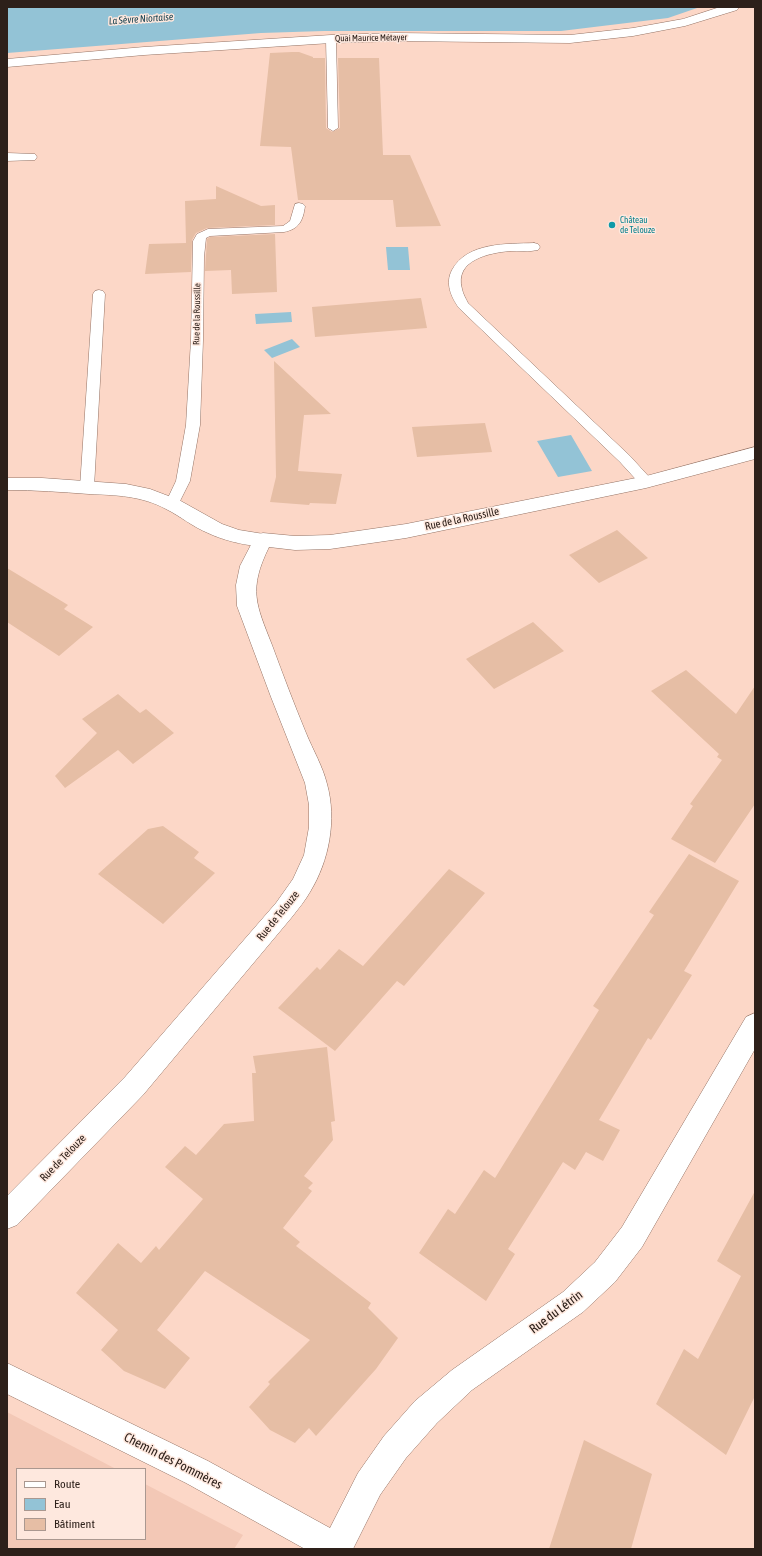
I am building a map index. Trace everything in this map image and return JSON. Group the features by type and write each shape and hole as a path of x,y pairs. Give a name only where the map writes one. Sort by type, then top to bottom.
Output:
{"street":[{"name":"Quai Maurice Métayer","path":"7,63 144,51 332,39 396,37 570,39 633,32 685,22 733,7"},
{"path":"7,157 30,157"},
{"name":"Rue de la Roussille","path":"7,484 42,484 126,490 150,495 172,504 215,529 238,536 295,543 330,542 383,534 646,482 755,453"},
{"name":"Rue de Telouze","path":"7,1215 134,1086 269,928 302,885 315,855 320,827 320,805 316,783 281,697 247,606 246,585 250,566 263,540"},
{"name":"Rue du Létrin","path":"336,1549 369,1484 395,1447 426,1412 462,1380 573,1302 605,1272 632,1237 755,1025"},
{"name":"Chemin des Pommères","path":"7,1378 198,1472 336,1549"}],"lane":[{"path":"332,39 333,128"},
{"name":"Rue de la Roussille","path":"172,504 183,481 193,424 197,340 198,257 199,241 201,236 208,233 284,229 292,226 296,221 299,206"},
{"path":"534,247 501,248 482,251 461,262 456,274 455,289 463,305 625,459 646,482"},
{"path":"87,487 99,294"}],"shaded area":[{"path":"7,1412 114,1468 16,1468 16,1540 146,1540 146,1485 243,1535 234,1549 7,1549"}],"water":[{"name":"La Sèvre Niortaise","path":"7,7 700,7 668,18 561,31 324,31 261,33 7,53"},
{"path":"386,247 408,247 410,270 388,270"},
{"path":"291,312 292,322 256,324 255,314"},
{"path":"292,339 300,347 272,358 264,350"},
{"path":"571,435 592,471 558,477 537,441"}],"building":[{"path":"299,52 313,58 325,58 326,128 332,132 340,128 338,58 379,58 383,155 410,155 441,226 396,227 393,200 298,200 291,147 260,146 270,53"},
{"path":"216,186 261,206 275,205 275,225 207,228 196,233 192,240 191,272 145,274 149,244 186,243 185,201 216,199"},
{"path":"275,234 277,292 232,294 231,270 205,271 207,239 210,237"},
{"path":"421,298 427,328 315,337 312,307"},
{"path":"274,361 331,414 304,415 298,471 342,474 336,504 310,503 309,505 270,502 276,477"},
{"path":"485,423 492,452 417,457 412,427"},
{"path":"617,530 648,558 599,583 569,555"},
{"path":"7,568 68,605 64,609 93,627 59,656 7,622"},
{"path":"533,622 564,651 494,689 466,659"},
{"path":"686,670 736,714 755,686 755,804 715,863 671,839 693,806 690,804 722,760 717,757 719,754 651,691"},
{"path":"118,694 140,713 146,709 174,733 133,764 118,750 65,788 55,776 97,733 82,719"},
{"path":"163,826 199,852 194,858 215,873 163,924 98,874 148,829"},
{"path":"689,854 739,881 684,971 692,975 651,1040 648,1038 599,1120 620,1130 603,1161 586,1152 575,1170 563,1162 508,1249 515,1254 486,1301 419,1253 448,1209 455,1214 484,1170 495,1178 599,1010 593,1006 654,915 649,912"},
{"path":"449,869 485,893 404,986 397,981 335,1051 278,1008 317,967 320,970 339,949 363,966"},
{"path":"327,1047 335,1121 331,1122 333,1140 304,1176 313,1183 308,1188 312,1191 283,1228 300,1242 296,1246 371,1303 368,1308 398,1338 376,1369 316,1436 309,1428 295,1443 270,1430 249,1407 270,1384 268,1382 310,1340 205,1271 157,1330 190,1358 165,1389 124,1371 101,1350 118,1330 76,1293 118,1243 141,1263 156,1246 159,1250 203,1199 165,1167 185,1146 196,1155 224,1124 254,1121 252,1073 256,1073 253,1056"},
{"path":"755,1191 755,1396 726,1455 656,1404 684,1349 698,1359 741,1276 717,1261"},
{"path":"584,1440 652,1474 631,1549 549,1549"}],"place":[{"name":"Château de Telouze","path":"612,225"}]}
